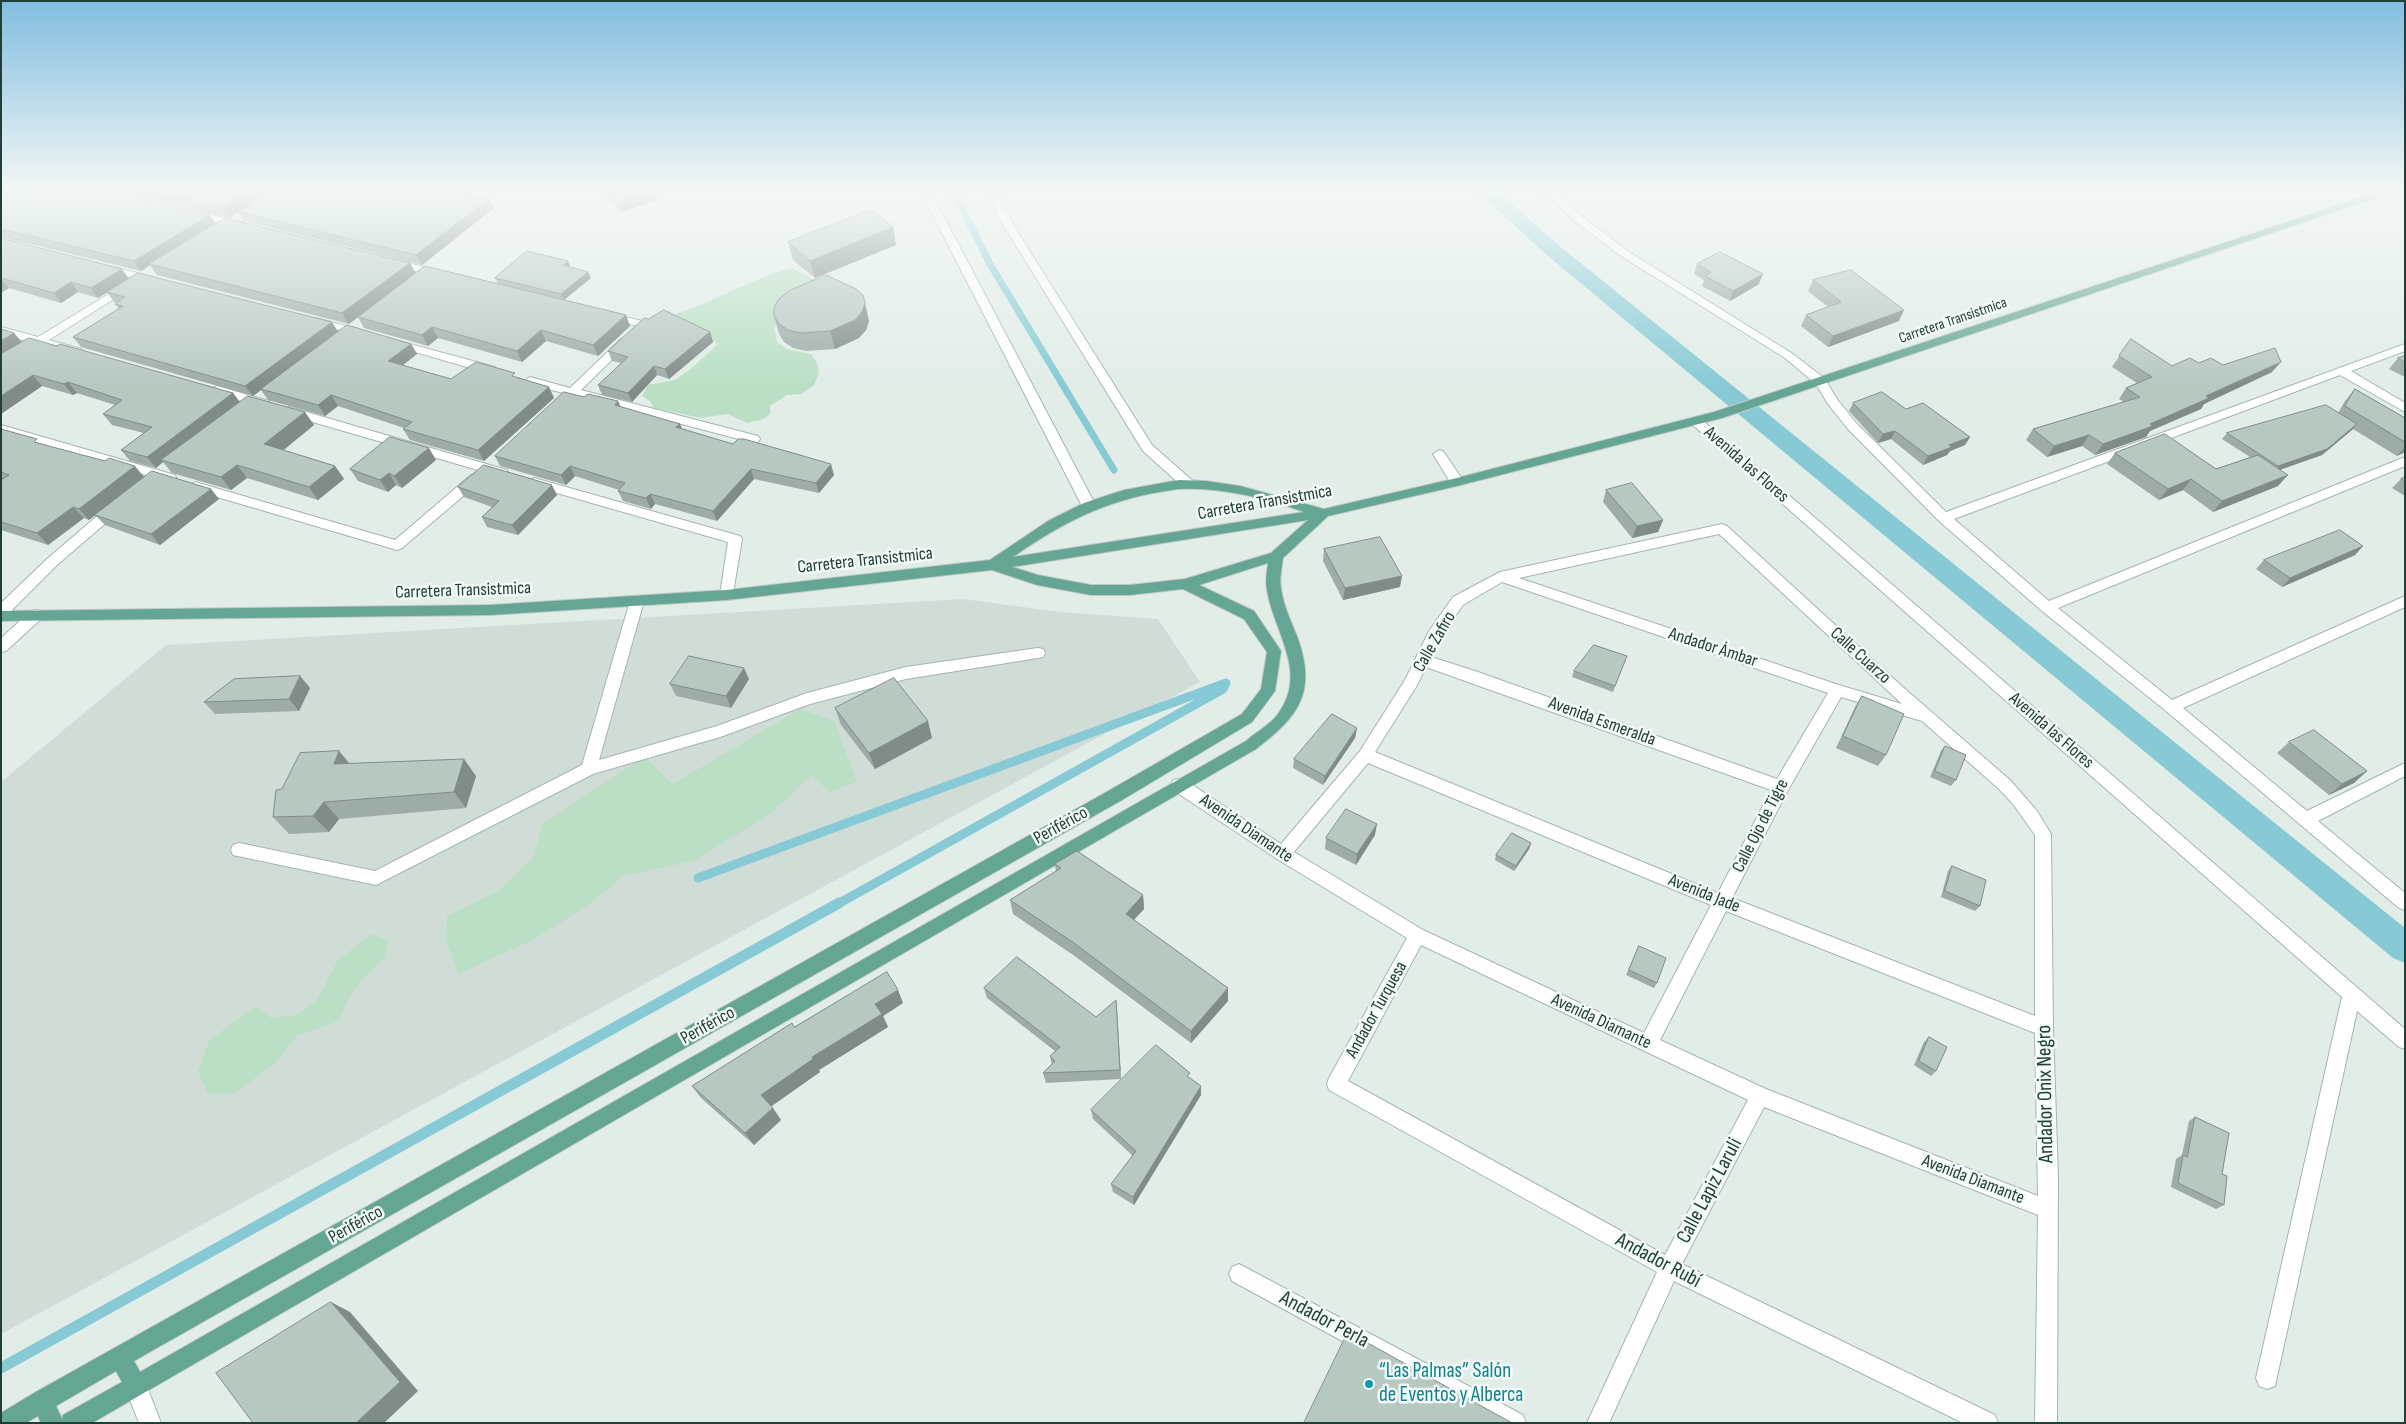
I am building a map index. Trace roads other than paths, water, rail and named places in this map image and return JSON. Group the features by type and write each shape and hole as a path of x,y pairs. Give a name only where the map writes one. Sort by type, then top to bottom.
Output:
{"main road":[{"name":"Carretera Transistmica","path":"1,614 490,610 727,595 992,565 1324,513 1697,422 2202,254"},
{"path":"1188,484 1285,499 1324,513 1276,556 1185,584 1130,590 1091,590 1037,580 992,565 1034,536 1089,506 1148,490 1188,484"},
{"name":"Periférico","path":"71,1423 1251,745 1283,718 1294,697 1300,678 1295,647 1274,590 1276,556"},
{"name":"Periférico","path":"4,1423 1124,790 1247,718 1268,691 1274,651 1249,615 1185,584"},
{"path":"1268,691 1294,697"},
{"path":"121,1358 136,1387"},
{"path":"42,1401 53,1423"}],"street":[{"path":"959,254 1089,506"},
{"path":"1027,254 1147,448 1188,484"},
{"path":"1626,254 1728,320 1789,356 1821,382 1832,401 1852,426 1944,518 2047,607 2170,706 2405,903"},
{"path":"382,259 448,276"},
{"path":"95,265 161,282"},
{"path":"1,365 158,267"},
{"path":"413,283 428,271"},
{"path":"557,406 642,324 593,312"},
{"path":"304,318 369,335"},
{"path":"336,342 367,318"},
{"path":"1,330 88,354"},
{"path":"387,340 571,393 754,439"},
{"path":"1944,518 2405,347"},
{"path":"2342,371 2405,408"},
{"path":"200,386 735,539 727,595"},
{"path":"241,413 272,390"},
{"name":"Avenida las Flores","path":"1697,422 2405,1041"},
{"path":"1,428 397,545 501,456"},
{"path":"1439,454 1457,482"},
{"path":"2047,607 2405,462"},
{"path":"143,486 173,464"},
{"path":"1,614 59,556 128,498"},
{"name":"Calle Zafiro","path":"1283,854 1365,755 1411,683 1434,635 1458,601 1500,577 1722,529"},
{"name":"Calle Cuarzo","path":"1722,529 1927,717 2001,779"},
{"name":"Andador Ámbar","path":"1500,577 1837,690 1927,717"},
{"path":"589,769 614,689 637,601"},
{"path":"2170,706 2405,601"},
{"path":"1,647 36,615"},
{"path":"238,850 376,878 589,769 720,732 807,699 906,673 1038,653"},
{"name":"Avenida Esmeralda","path":"1422,660 1473,676 1781,787"},
{"name":"Calle Ojo de Tigre","path":"1648,1044 1781,787 1837,690"},
{"name":"Avenida Jade","path":"1365,755 1722,902 2044,1028"},
{"path":"2305,820 2405,769"},
{"name":"Andador Onix Negro","path":"2001,779 2031,812 2044,834 2044,1028 2047,1209 2046,1423"},
{"name":"Avenida Diamante","path":"1180,785 1283,854 1417,935 1760,1096 2047,1209"},
{"name":"Andador Turquesa","path":"1336,1084 1417,935"},
{"path":"2267,1378 2352,994"},
{"name":"Andador Rubí","path":"1336,1084 1669,1268 1987,1423"},
{"name":"Calle Lapiz Laruli","path":"1598,1423 1669,1268 1760,1096"},
{"name":"Andador Perla","path":"1239,1274 1515,1423"},
{"path":"136,1387 150,1423"}],"waterway":[{"path":"985,254 1114,470"},
{"path":"1558,254 2405,948"},
{"path":"698,878 1226,683 1223,689 836,905"},
{"path":"1,1368 839,903"}],"place":[{"name":"“Las Palmas” Salón de Eventos y Alberca","path":"1369,1384"}]}
